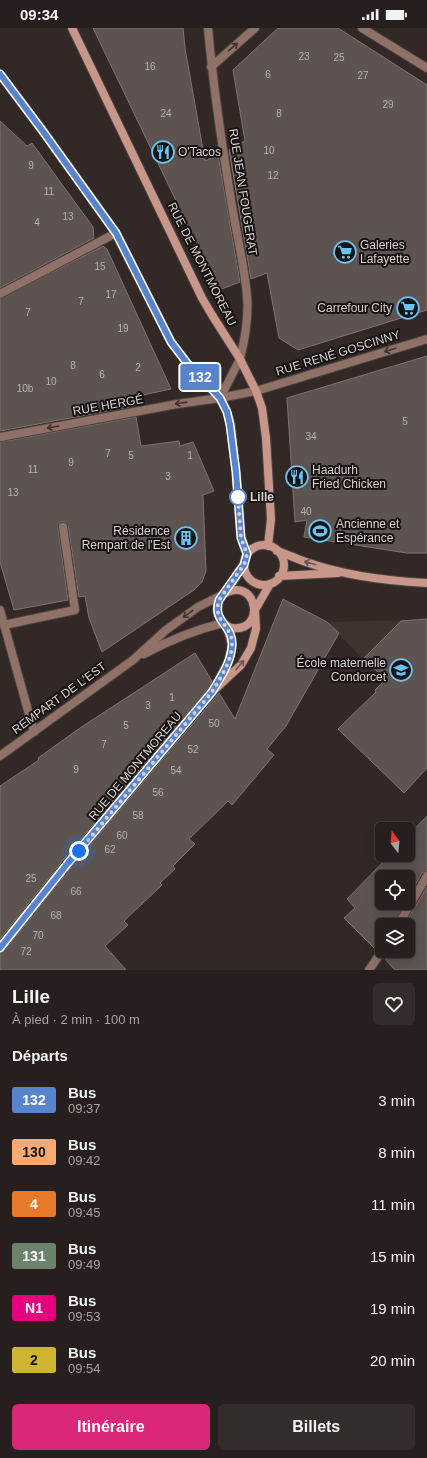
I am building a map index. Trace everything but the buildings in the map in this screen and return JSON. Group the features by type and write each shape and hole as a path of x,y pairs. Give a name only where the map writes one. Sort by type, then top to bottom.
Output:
{"main road":[{"name":"RUE DE MONTMOREAU","path":"72,28 202,298 240,359 256,391 262,408 266,438 271,519 268,546"},
{"path":"270,584 264,585 252,581 244,571 247,554 257,546 268,546 304,561 343,572 398,582 427,583"},
{"path":"244,565 219,600 217,612 219,618 225,625 233,628 245,626 250,622 270,584 279,576 283,569 284,562 278,551"},
{"path":"279,576 343,572"},
{"path":"222,595 228,592 241,590 247,593 251,598 255,610"},
{"name":"RUE DE MONTMOREAU","path":"0,948 68,863 212,692 241,664 251,648 256,629 255,610"},
{"name":"RUE DE MONTMOREAU","path":"212,692 228,663 232,645 225,625"}],"street":[{"name":"RUE JEAN FOUGERAT","path":"208,28 211,67 247,297 248,317 240,359 220,398"},
{"path":"211,67 255,28"},
{"path":"362,28 427,68"},
{"path":"0,74 116,233 171,342 187,363 220,398 227,412 230,425 236,472 241,538 247,554"},
{"path":"0,294 116,233"},
{"name":"RUE RENÉ GOSCINNY","path":"220,398 256,391 427,339"},
{"name":"RUE HERGÉ","path":"0,437 177,404 220,398"},
{"path":"4,625 75,610 63,527"},
{"name":"REMPART DE L'EST","path":"0,756 133,660 166,630 198,607 222,595"},
{"path":"0,610 34,732"},
{"name":"REMPART DE L'EST","path":"133,660 174,638 205,627 225,625"},
{"path":"402,918 427,876"},
{"path":"369,970 377,958"}],"shaded area":[{"path":"420,620 388,681 363,659 327,622"}],"bus line":[{"name":"132","path":"0,74 100,209 116,233 171,342 187,363 220,398 227,412 230,425 236,472 241,538 247,554 244,565 219,600 217,606 219,618 227,626 232,645 228,663 212,692 68,863 0,948"}],"place":[{"name":"O'Tacos","path":"163,152"},
{"name":"Galeries Lafayette","path":"345,252"},
{"name":"Carrefour City","path":"408,308"},
{"name":"Haadurh Fried Chicken","path":"297,477"},
{"name":"Lille","path":"238,497"},
{"name":"Ancienne et Espérance","path":"320,531"},
{"name":"Résidence Rempart de l'Est","path":"186,538"},
{"name":"École maternelle Condorcet","path":"401,670"}],"route":[{"path":"79,851 212,692 228,663 232,645 227,626 219,618 217,606 219,600 244,565 247,554 241,538 238,497"}]}
